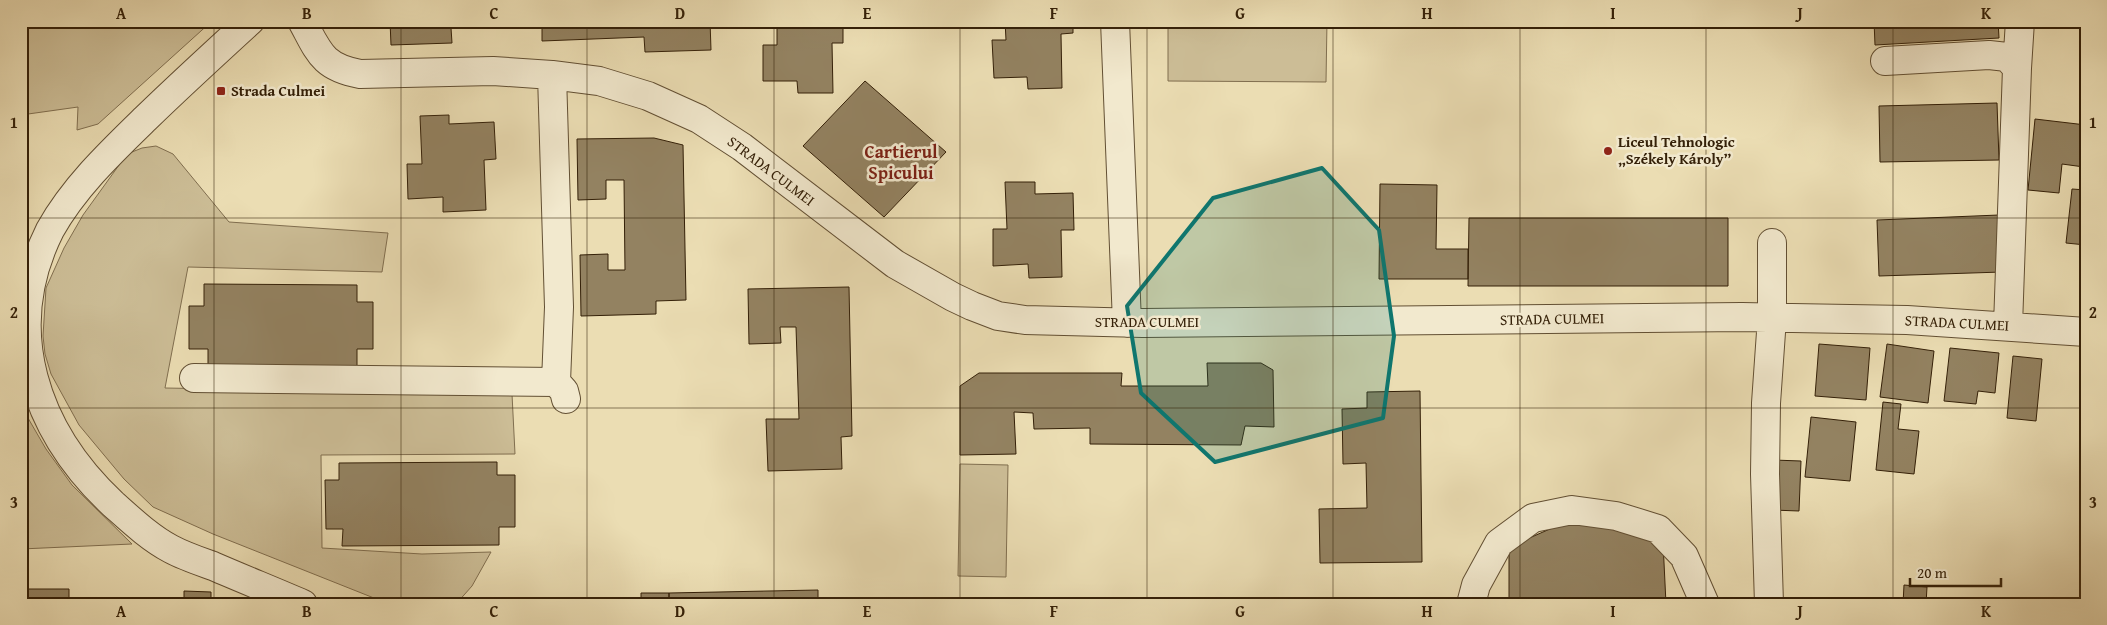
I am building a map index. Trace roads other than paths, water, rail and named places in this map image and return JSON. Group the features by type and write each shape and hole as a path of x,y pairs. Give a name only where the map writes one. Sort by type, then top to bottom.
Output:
{"street":[{"path":"250,21 105,158 70,199 50,230 28,271 29,278 23,336 31,383 40,405 62,446 90,482 130,519 170,549 303,604"},
{"name":"STRADA CULMEI","path":"302,21 321,55 330,65 344,71 360,74 493,71 552,75 599,81 648,96 699,119 742,147 895,264 953,297 998,316 1025,320 1127,322 1772,318 1907,320 2086,332"},
{"path":"1115,21 1127,322"},
{"path":"2008,326 2020,21"},
{"path":"1885,61 1989,55 2007,57 2017,68"},
{"path":"194,378 561,391 552,75"},
{"path":"1769,604 1765,474 1766,403 1772,318 1772,243"},
{"path":"1471,604 1476,585 1499,543 1533,518 1572,510 1616,516 1658,529 1684,556 1705,604"}],"place":[{"name":"Strada Culmei","path":"221,91"},
{"name":"Liceul Tehnologic „Székely Károly”","path":"1608,151"}],"district":[{"name":"Cartierul Spicului","path":"901,162"}]}
